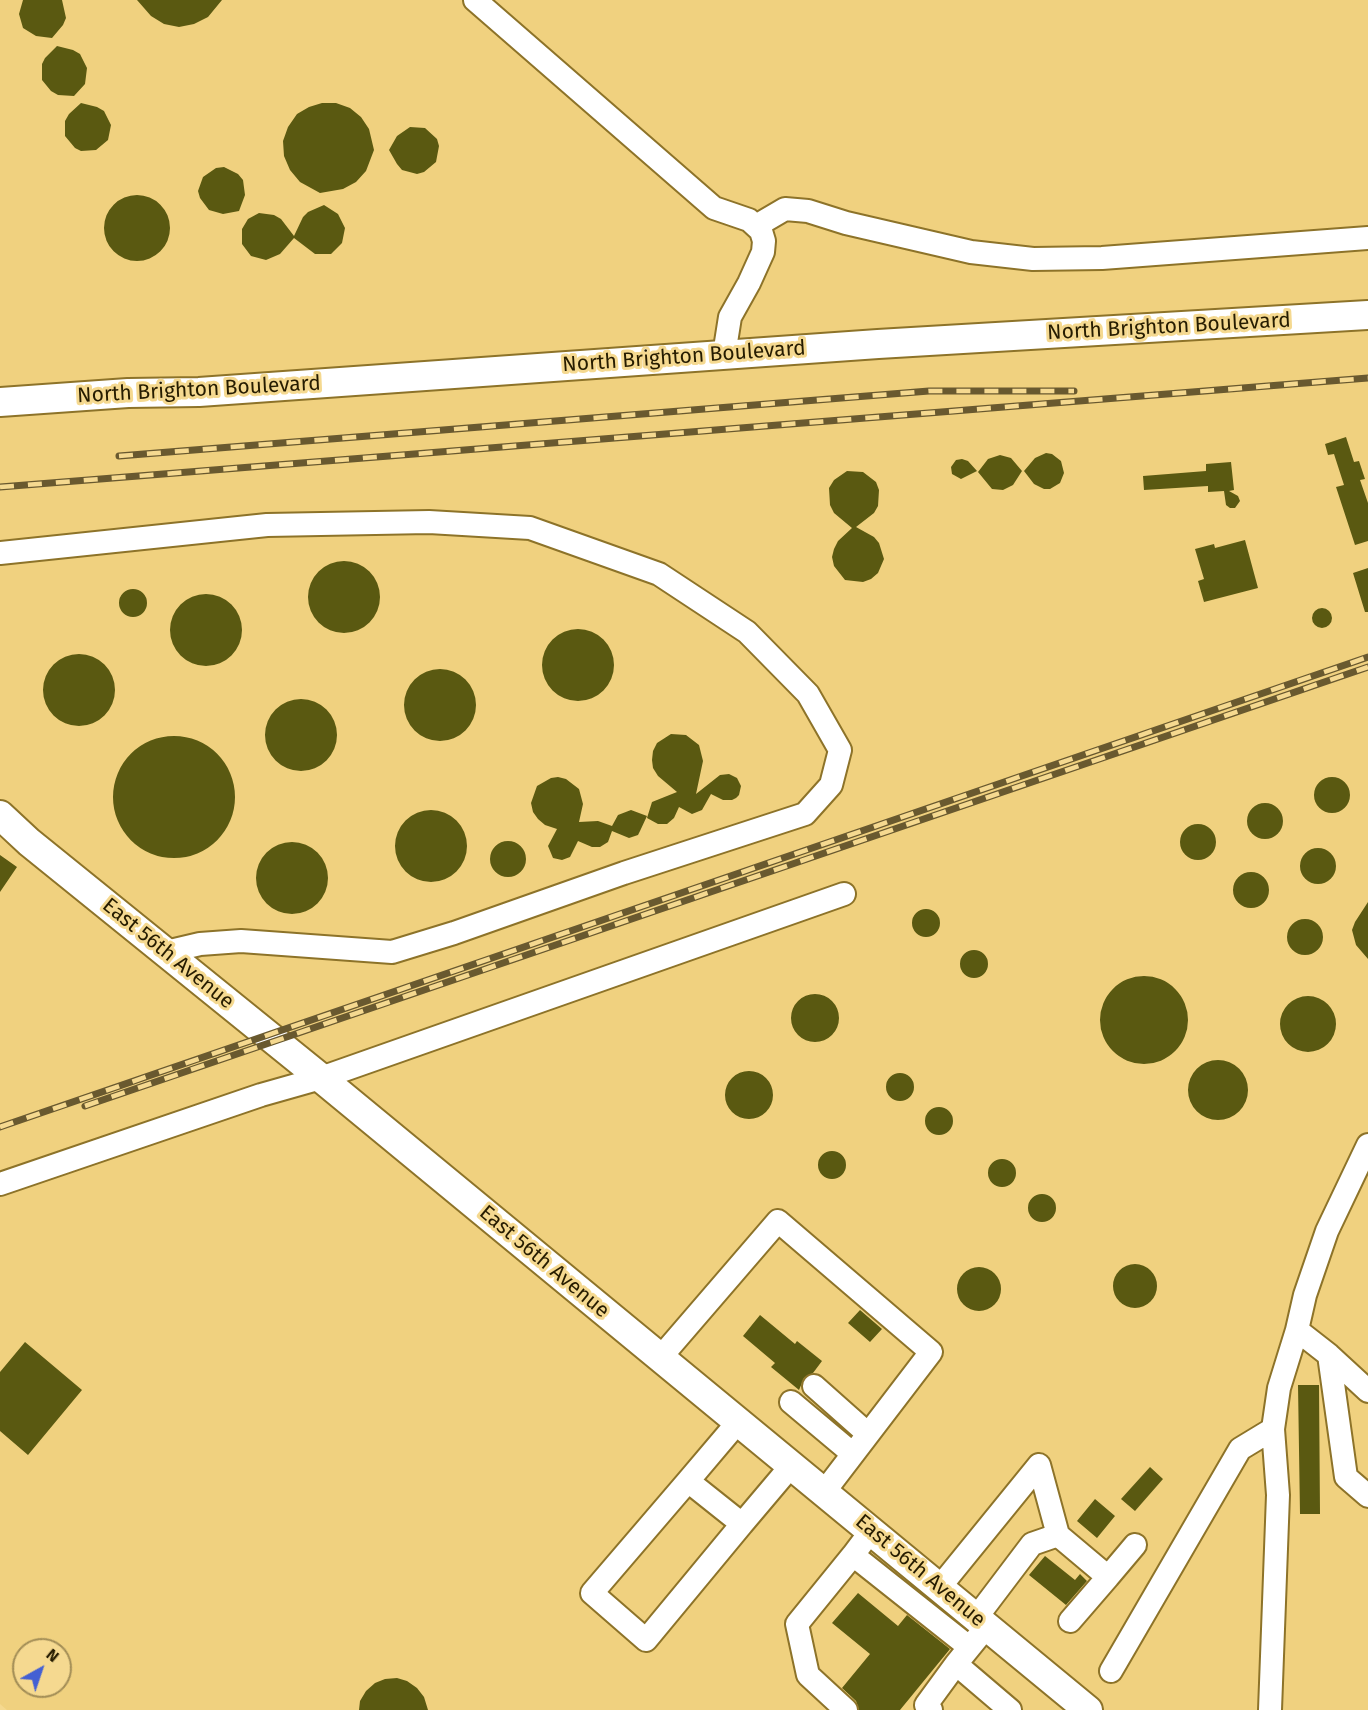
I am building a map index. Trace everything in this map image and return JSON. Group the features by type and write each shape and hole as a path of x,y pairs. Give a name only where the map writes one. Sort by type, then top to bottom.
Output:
{"main road":[{"name":"North Brighton Boulevard","path":"0,402 128,393 211,391 724,355 1368,315"},
{"name":"East 56th Avenue","path":"0,815 29,842 321,1078 939,1587 972,1639 1088,1710"}],"street":[{"path":"475,0 714,208 749,220 762,231 763,252 730,317 724,355"},
{"path":"756,226 785,209 808,211 846,223 971,252 1033,258 1102,258 1368,238"},
{"path":"0,553 267,525 429,522 530,528 659,574 747,632 808,694 840,750 831,785 805,814 392,952 241,941 200,944 166,952"},
{"path":"0,1184 261,1095 321,1078 844,894"},
{"path":"1270,1710 1278,1495 1272,1429 1279,1388 1305,1295 1327,1231 1368,1145"},
{"path":"660,1358 778,1221 931,1352 824,1492"},
{"path":"1297,1330 1329,1355 1368,1391"},
{"path":"1329,1355 1346,1477 1368,1496"},
{"path":"814,1386 868,1434"},
{"path":"791,1402 853,1454"},
{"path":"738,1422 592,1593 646,1640 791,1466"},
{"path":"1111,1671 1240,1449 1272,1429"},
{"path":"939,1587 1039,1465 1058,1535 1108,1577"},
{"path":"688,1480 742,1524"},
{"path":"846,1710 808,1675 796,1624 871,1531"},
{"path":"926,1708 1032,1544 1058,1535"},
{"path":"1070,1621 1135,1545"},
{"path":"853,1554 972,1639 1010,1710"}],"shaded area":[{"path":"0,0 1368,0 1368,1710 7,1710 0,1704"}],"building":[{"path":"23,0 62,0 66,18 52,38 36,36 23,28 19,14"},
{"path":"137,0 222,0 208,17 194,24 179,27 164,24 151,16"},
{"path":"57,46 80,54 87,68 85,84 74,96 58,95 51,91 42,80 42,64"},
{"path":"81,103 104,111 111,125 108,140 96,150 81,151 75,148 65,136 65,121"},
{"path":"322,103 336,103 350,108 361,117 369,129 374,150 366,171 356,182 343,189 320,193 300,182 290,170 284,156 283,141 288,127 297,114"},
{"path":"410,127 425,128 437,139 439,146 436,162 424,172 417,174 402,170 389,150 397,136"},
{"path":"224,167 238,174 243,180 245,195 239,211 223,214 209,210 198,191 203,177 216,168"},
{"path":"137,195 150,198 160,205 167,215 170,228 167,241 160,251 150,258 137,261 124,258 114,251 107,241 104,228 107,215 114,205 124,198"},
{"path":"324,205 338,214 345,228 342,243 331,254 315,254 294,238 280,254 266,260 251,256 242,244 242,229 248,219 259,213 274,215 281,219 294,236 303,217 308,212"},
{"path":"1346,437 1354,462 1359,461 1365,479 1360,480 1368,503 1368,541 1355,545 1336,487 1344,485 1334,454 1328,455 1325,444"},
{"path":"1046,453 1052,454 1061,461 1064,473 1060,483 1050,489 1034,484 1024,471 1035,458"},
{"path":"1000,455 1011,458 1022,471 1013,485 1003,490 992,489 978,472 988,459"},
{"path":"956,460 968,461 977,471 961,479 952,474 951,467"},
{"path":"1231,462 1234,490 1229,491 1238,496 1240,501 1235,508 1226,505 1224,491 1208,492 1208,486 1144,490 1143,476 1206,471 1206,464"},
{"path":"847,471 863,472 876,482 879,490 878,506 874,513 856,527 874,537 879,543 884,559 878,573 863,582 845,580 834,566 832,557 838,541 852,528 834,513 830,505 829,488 834,480"},
{"path":"1245,540 1258,588 1204,602 1198,581 1204,579 1195,549 1214,544 1215,548"},
{"path":"344,561 364,567 374,577 380,597 374,617 364,627 344,633 324,627 314,617 308,597 314,577 324,567"},
{"path":"1368,568 1368,612 1365,612 1353,573"},
{"path":"133,589 143,593 147,603 143,613 133,617 123,613 119,603 123,593"},
{"path":"206,594 226,600 236,610 242,630 236,650 226,660 206,666 186,660 176,650 170,630 176,610 186,600"},
{"path":"1318,608 1326,608 1332,614 1332,622 1326,628 1318,628 1312,622 1312,614"},
{"path":"578,629 598,635 608,645 614,665 608,685 598,695 578,701 558,695 548,685 542,665 548,645 558,635"},
{"path":"79,654 99,660 109,670 115,690 109,710 99,720 79,726 59,720 49,710 43,690 49,670 59,660"},
{"path":"440,669 460,675 470,685 476,705 470,725 460,735 440,741 420,735 410,725 404,705 410,685 420,675"},
{"path":"301,699 321,705 331,715 337,735 331,755 321,765 301,771 281,765 271,755 265,735 271,715 281,705"},
{"path":"671,734 686,735 699,745 703,761 696,794 720,775 729,774 737,778 741,786 739,795 732,800 723,800 711,794 702,810 692,814 679,807 674,818 667,824 658,824 647,818 652,802 677,792 658,776 653,768 652,760 657,743"},
{"path":"174,736 197,740 217,754 231,774 235,797 231,820 217,840 197,854 174,858 151,854 131,840 117,820 113,797 117,774 131,754 151,740"},
{"path":"1332,777 1345,782 1350,795 1345,808 1332,813 1319,808 1314,795 1319,782"},
{"path":"551,778 566,779 579,789 583,804 579,822 598,821 612,826 618,815 631,810 647,816 638,835 629,838 612,831 608,842 600,847 592,847 578,841 570,857 562,860 553,858 548,846 557,829 545,825 538,819 531,803 537,786"},
{"path":"1265,803 1278,808 1283,821 1278,834 1265,839 1252,834 1247,821 1252,808"},
{"path":"431,810 451,816 461,826 467,846 461,866 451,876 431,882 411,876 401,866 395,846 401,826 411,816"},
{"path":"1198,824 1211,829 1216,842 1211,855 1198,860 1185,855 1180,842 1185,829"},
{"path":"508,841 521,846 526,859 521,872 508,877 495,872 490,859 495,846"},
{"path":"292,842 312,848 322,858 328,878 322,898 312,908 292,914 272,908 262,898 256,878 262,858 272,848"},
{"path":"1318,848 1331,853 1336,866 1331,879 1318,884 1305,879 1300,866 1305,853"},
{"path":"0,855 17,867 0,892"},
{"path":"1251,872 1264,877 1269,890 1264,903 1251,908 1238,903 1233,890 1238,877"},
{"path":"1368,902 1368,959 1356,945 1352,930"},
{"path":"926,909 936,913 940,923 936,933 926,937 916,933 912,923 916,913"},
{"path":"1305,919 1318,924 1323,937 1318,950 1305,955 1292,950 1287,937 1292,924"},
{"path":"974,950 984,954 988,964 984,974 974,978 964,974 960,964 964,954"},
{"path":"1135,976 1153,976 1169,983 1181,995 1188,1011 1188,1029 1181,1045 1169,1057 1153,1064 1135,1064 1119,1057 1107,1045 1100,1029 1100,1011 1107,995 1119,983"},
{"path":"815,994 832,1001 839,1018 832,1035 815,1042 798,1035 791,1018 798,1001"},
{"path":"1308,996 1319,998 1328,1004 1334,1013 1336,1024 1334,1035 1328,1044 1319,1050 1308,1052 1297,1050 1288,1044 1282,1035 1280,1024 1282,1013 1288,1004 1297,998"},
{"path":"1218,1060 1239,1069 1248,1090 1239,1111 1218,1120 1197,1111 1188,1090 1197,1069"},
{"path":"749,1071 766,1078 773,1095 766,1112 749,1119 732,1112 725,1095 732,1078"},
{"path":"900,1073 910,1077 914,1087 910,1097 900,1101 890,1097 886,1087 890,1077"},
{"path":"939,1107 949,1111 953,1121 949,1131 939,1135 929,1131 925,1121 929,1111"},
{"path":"832,1151 842,1155 846,1165 842,1175 832,1179 822,1175 818,1165 822,1155"},
{"path":"1002,1159 1012,1163 1016,1173 1012,1183 1002,1187 992,1183 988,1173 992,1163"},
{"path":"1042,1194 1052,1198 1056,1208 1052,1218 1042,1222 1032,1218 1028,1208 1032,1198"},
{"path":"1135,1264 1151,1270 1157,1286 1151,1302 1135,1308 1119,1302 1113,1286 1119,1270"},
{"path":"979,1267 994,1274 1001,1289 994,1304 979,1311 964,1304 957,1289 964,1274"},
{"path":"860,1310 882,1329 870,1342 848,1323"},
{"path":"760,1315 795,1344 797,1341 822,1361 813,1373 804,1378 799,1390 771,1367 775,1363 743,1336"},
{"path":"25,1342 82,1390 28,1455 0,1431 0,1372"},
{"path":"1298,1385 1319,1385 1320,1514 1300,1514"},
{"path":"1150,1467 1163,1479 1135,1511 1121,1499"},
{"path":"1095,1499 1115,1516 1097,1538 1077,1521"},
{"path":"1045,1556 1075,1580 1080,1574 1087,1581 1066,1605 1029,1575"},
{"path":"858,1593 898,1626 907,1615 950,1649 900,1710 859,1710 856,1701 842,1688 870,1654 832,1623"},
{"path":"397,1678 417,1688 424,1697 428,1710 359,1710 360,1701 375,1683"}],"railway":[{"path":"0,487 1368,378"},
{"path":"119,456 929,391 1074,391"},
{"path":"0,1127 1368,657"},
{"path":"85,1106 1368,667"}]}
